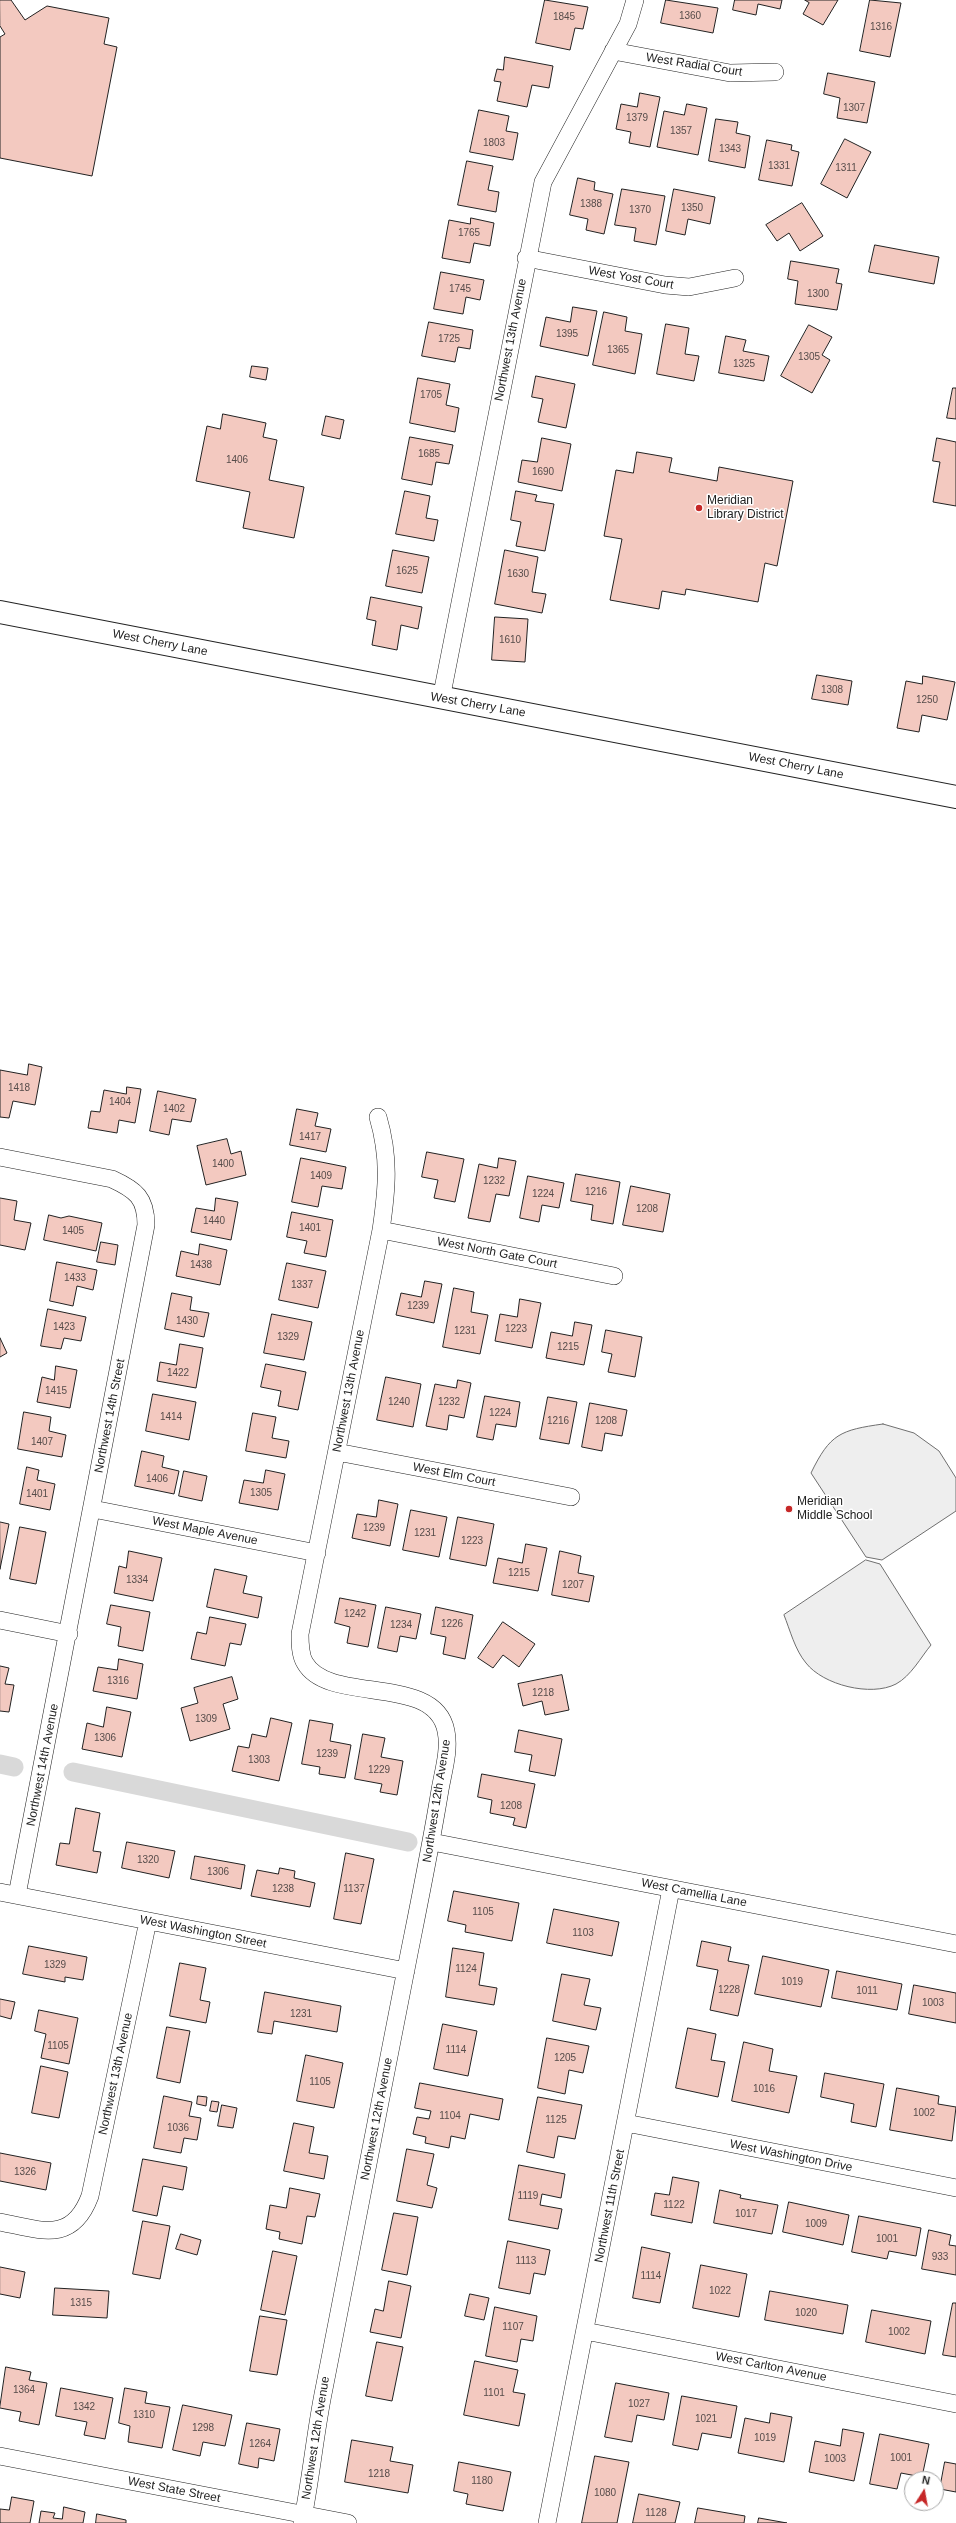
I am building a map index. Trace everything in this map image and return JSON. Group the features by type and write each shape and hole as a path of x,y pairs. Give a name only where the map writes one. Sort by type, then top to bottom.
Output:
{"main road":[{"name":"West Cherry Lane","path":"0,612 441,699 956,797"}],"street":[{"name":"Northwest 13th Avenue","path":"441,699 526,258 543,182 628,24 635,0"},
{"name":"West Radial Court","path":"613,51 730,73 775,72"},
{"name":"West Yost Court","path":"526,258 665,285 689,287 735,278"},
{"name":"Northwest 13th Avenue","path":"378,1117 386,1144 388,1185 381,1230 300,1634 300,1649 305,1664 317,1675 332,1682 415,1698 430,1706 442,1716"},
{"name":"Northwest 14th Street","path":"0,1157 112,1179 129,1187 141,1198 146,1211 146,1225 69,1634"},
{"name":"West North Gate Court","path":"381,1230 614,1276"},
{"name":"West Elm Court","path":"337,1452 571,1498"},
{"name":"West Maple Avenue","path":"93,1509 317,1553"},
{"path":"0,1620 69,1634"},
{"name":"Northwest 14th Avenue","path":"17,1895 69,1634"},
{"name":"Northwest 12th Avenue","path":"303,2519 323,2393 432,1842 447,1748 447,1732 442,1716"},
{"name":"West Camellia Lane","path":"432,1842 956,1944"},
{"name":"Northwest 11th Street","path":"547,2523 671,1889"},
{"name":"West Washington Street","path":"0,1892 406,1971"},
{"name":"Northwest 13th Avenue","path":"0,2222 44,2231 62,2229 75,2224 85,2211 90,2196 148,1921"},
{"name":"West Washington Drive","path":"626,2123 956,2188"},
{"name":"West Carlton Avenue","path":"585,2331 956,2404"},
{"name":"West State Street","path":"0,2456 303,2519 348,2523"}],"shaded area":[{"path":"883,1424 914,1433 939,1451 956,1478 956,1511 882,1560 866,1557 811,1473 824,1450 838,1436 856,1429"},
{"path":"866,1560 880,1564 931,1645 911,1671 901,1681 886,1688 861,1689 848,1687 835,1683 814,1671 802,1658 793,1640 784,1615"}],"building":[{"path":"0,0 11,0 25,20 47,6 109,18 104,44 117,47 92,176 0,158 0,37 5,34 0,26"},
{"path":"545,0 588,7 583,29 575,28 570,50 536,43"},
{"path":"666,0 718,8 713,33 661,23"},
{"path":"735,0 782,0 780,9 758,4 756,15 733,10"},
{"path":"805,0 838,0 823,25 803,14 809,3"},
{"path":"870,0 901,3 890,57 860,51"},
{"path":"505,57 553,66 549,88 532,85 527,107 497,101 501,82 494,81 497,69 503,70"},
{"path":"828,73 875,82 867,123 837,118 840,98 824,94"},
{"path":"640,93 660,97 650,147 629,143 631,132 616,129 621,104 637,107"},
{"path":"687,104 707,108 698,155 657,147 664,111 684,115"},
{"path":"479,110 509,116 506,131 518,133 513,160 470,152"},
{"path":"716,119 738,122 736,133 750,136 745,168 709,161"},
{"path":"845,139 871,152 847,198 821,184"},
{"path":"767,140 792,145 791,150 799,152 792,186 759,180"},
{"path":"467,161 493,166 488,190 499,192 496,212 458,205"},
{"path":"578,178 595,182 594,190 613,194 604,234 586,230 588,219 570,215"},
{"path":"622,189 665,196 656,245 634,241 636,228 615,225"},
{"path":"674,189 715,197 710,224 688,219 685,235 666,231"},
{"path":"802,203 823,236 800,251 789,233 777,241 766,225"},
{"path":"471,218 494,223 490,246 474,243 470,263 442,258 449,220 470,224"},
{"path":"875,245 939,257 934,284 869,272"},
{"path":"791,261 839,269 836,283 842,284 837,310 795,304 798,281 788,279"},
{"path":"441,272 484,280 480,300 466,297 463,314 434,309"},
{"path":"573,307 597,311 588,356 540,346 546,317 570,322"},
{"path":"604,312 627,317 625,331 642,334 635,374 593,365"},
{"path":"429,322 473,330 470,349 458,347 455,362 422,356"},
{"path":"666,324 689,328 685,354 699,356 694,381 657,374"},
{"path":"809,325 832,337 822,355 830,360 812,393 781,376"},
{"path":"726,336 746,340 743,351 769,356 764,381 719,373"},
{"path":"252,366 268,368 266,380 250,377"},
{"path":"536,376 575,384 566,428 538,422 543,399 532,397"},
{"path":"418,378 450,384 446,405 459,408 455,432 410,423"},
{"path":"953,388 956,388 956,419 947,418"},
{"path":"223,414 266,423 263,437 277,440 269,480 304,487 294,538 243,528 250,492 196,481 207,426 220,429"},
{"path":"326,416 344,420 340,439 322,435"},
{"path":"410,437 453,445 449,464 436,462 432,485 402,479"},
{"path":"542,438 571,444 562,491 518,482 522,460 537,462"},
{"path":"937,438 956,442 956,506 933,502 940,462 933,461"},
{"name":"Meridian Library District","path":"637,452 672,458 669,472 717,481 719,467 793,481 777,566 765,563 758,602 686,589 685,595 662,591 659,609 610,600 622,539 604,536 616,470 633,473"},
{"path":"405,491 430,496 426,518 438,520 434,541 396,534"},
{"path":"516,491 537,495 535,501 554,504 545,551 516,546 521,522 511,520"},
{"path":"393,550 429,557 422,593 386,586"},
{"path":"505,550 538,557 532,592 546,594 542,613 495,604"},
{"path":"371,597 422,607 418,629 401,625 397,650 372,645 376,621 367,619"},
{"path":"495,617 528,619 525,662 492,660"},
{"path":"817,675 852,681 848,705 812,699"},
{"path":"923,676 955,682 947,720 922,715 919,732 897,728 906,681 922,684"},
{"path":"29,1064 42,1067 35,1105 13,1101 9,1118 0,1117 0,1070 27,1075"},
{"path":"127,1087 141,1089 135,1123 119,1120 117,1133 88,1128 91,1111 100,1112 104,1090 126,1094"},
{"path":"158,1091 196,1099 191,1122 172,1119 169,1135 150,1131"},
{"path":"297,1109 318,1113 315,1126 331,1129 326,1152 290,1145"},
{"path":"227,1139 231,1154 241,1151 246,1175 206,1185 197,1146"},
{"path":"427,1152 464,1159 455,1202 434,1198 438,1180 422,1177"},
{"path":"301,1158 346,1167 342,1189 322,1186 318,1207 292,1202"},
{"path":"499,1158 516,1161 509,1196 496,1194 490,1222 468,1218 479,1164 497,1168"},
{"path":"576,1174 620,1182 613,1224 591,1220 593,1205 571,1201"},
{"path":"528,1176 564,1183 559,1208 542,1205 539,1222 520,1218"},
{"path":"631,1186 670,1194 663,1232 623,1225"},
{"path":"0,1198 17,1201 14,1220 31,1223 25,1250 0,1245"},
{"path":"216,1198 238,1202 231,1240 191,1232 196,1208 214,1211"},
{"path":"292,1212 333,1220 326,1257 304,1253 307,1241 287,1237"},
{"path":"49,1215 61,1218 69,1216 102,1223 96,1251 44,1240"},
{"path":"101,1242 118,1245 115,1265 97,1262"},
{"path":"200,1244 227,1250 220,1285 176,1276 181,1251 198,1255"},
{"path":"57,1262 97,1270 93,1290 77,1286 73,1306 50,1301"},
{"path":"287,1263 326,1271 318,1308 279,1300"},
{"path":"425,1281 442,1284 434,1323 396,1315 401,1293 421,1297"},
{"path":"454,1288 474,1292 471,1312 488,1315 480,1354 443,1347"},
{"path":"172,1293 192,1297 190,1310 209,1313 204,1337 165,1329"},
{"path":"520,1299 541,1303 532,1348 495,1341 500,1314 517,1317"},
{"path":"48,1309 86,1317 81,1341 64,1338 61,1349 41,1346"},
{"path":"272,1314 312,1322 304,1360 264,1353"},
{"path":"575,1322 592,1325 584,1365 546,1358 551,1332 572,1336"},
{"path":"606,1330 642,1337 635,1377 608,1372 612,1354 602,1352"},
{"path":"0,1338 7,1353 0,1357"},
{"path":"180,1344 203,1348 196,1388 157,1381 160,1362 176,1365"},
{"path":"266,1364 306,1372 298,1410 278,1406 281,1391 261,1387"},
{"path":"56,1366 77,1370 70,1408 37,1402 42,1377 54,1380"},
{"path":"386,1377 421,1384 413,1427 377,1420"},
{"path":"458,1380 471,1383 464,1418 449,1415 447,1430 426,1426 435,1384 456,1388"},
{"path":"153,1394 196,1402 189,1440 146,1431"},
{"path":"485,1396 520,1402 516,1427 496,1424 493,1440 477,1437"},
{"path":"548,1397 577,1402 569,1444 540,1439"},
{"path":"590,1403 627,1410 622,1436 605,1433 602,1451 582,1447"},
{"path":"24,1412 51,1417 49,1431 66,1435 62,1457 18,1449"},
{"path":"253,1413 276,1417 272,1438 289,1441 286,1458 246,1451"},
{"path":"142,1451 164,1456 162,1467 179,1471 174,1494 135,1486"},
{"path":"27,1467 39,1470 37,1480 55,1484 50,1510 20,1504"},
{"path":"266,1470 285,1474 278,1510 239,1503 244,1480 263,1483"},
{"path":"184,1471 207,1476 202,1501 179,1496"},
{"path":"379,1500 398,1504 390,1546 352,1538 357,1514 376,1517"},
{"path":"411,1510 447,1517 439,1557 403,1550"},
{"path":"458,1517 494,1524 486,1566 450,1559"},
{"path":"0,1522 9,1524 0,1569"},
{"path":"20,1527 46,1532 36,1584 10,1579"},
{"path":"526,1544 547,1548 538,1591 493,1583 498,1558 522,1563"},
{"path":"129,1551 162,1558 153,1601 114,1593 119,1566 126,1568"},
{"path":"560,1551 581,1556 578,1573 594,1576 589,1602 552,1595"},
{"path":"215,1569 247,1576 243,1593 262,1597 258,1618 207,1607"},
{"path":"340,1598 376,1605 368,1647 347,1643 350,1627 335,1623"},
{"path":"111,1605 150,1612 143,1651 118,1646 121,1627 107,1624"},
{"path":"386,1607 421,1614 416,1639 400,1636 397,1652 378,1648"},
{"path":"436,1607 473,1615 465,1659 443,1654 446,1637 431,1634"},
{"path":"210,1617 246,1624 241,1645 230,1643 225,1666 191,1659 197,1632 206,1634"},
{"path":"503,1622 535,1644 519,1667 503,1655 493,1668 478,1658"},
{"path":"119,1659 143,1664 137,1699 93,1691 98,1667 117,1670"},
{"path":"0,1666 9,1668 5,1684 14,1685 9,1712 0,1711"},
{"path":"562,1675 569,1710 545,1715 542,1701 523,1706 518,1684"},
{"path":"232,1677 238,1699 223,1704 230,1729 190,1741 181,1708 198,1703 194,1688"},
{"path":"107,1707 131,1712 122,1757 82,1749 87,1723 103,1727"},
{"path":"271,1718 292,1723 279,1781 232,1771 238,1746 249,1748 252,1734 266,1737"},
{"path":"310,1720 333,1724 330,1741 351,1745 345,1778 319,1774 320,1767 302,1764"},
{"path":"519,1730 562,1739 555,1776 529,1771 532,1755 515,1752"},
{"path":"363,1734 385,1738 381,1757 403,1761 397,1795 380,1792 382,1784 355,1779"},
{"path":"482,1774 535,1784 526,1828 513,1825 515,1818 490,1813 492,1800 478,1797"},
{"path":"76,1808 100,1813 93,1851 101,1852 97,1873 56,1865 60,1843 69,1844"},
{"path":"127,1842 175,1851 169,1878 122,1868"},
{"path":"346,1853 374,1859 361,1924 334,1919"},
{"path":"195,1856 245,1865 241,1889 191,1879"},
{"path":"280,1868 295,1871 294,1878 315,1883 310,1907 251,1896 257,1870 278,1874"},
{"path":"454,1891 519,1903 512,1941 465,1932 466,1925 448,1921"},
{"path":"554,1909 619,1922 612,1956 547,1943"},
{"path":"702,1941 731,1947 728,1961 749,1965 738,2016 710,2010 718,1970 697,1966"},
{"path":"29,1946 87,1957 83,1980 65,1977 65,1982 23,1974"},
{"path":"453,1948 484,1953 479,1985 497,1988 494,2005 446,1997"},
{"path":"763,1956 829,1970 821,2007 755,1994"},
{"path":"180,1963 206,1968 200,2000 210,2002 206,2023 170,2016"},
{"path":"837,1971 902,1984 897,2010 832,1998"},
{"path":"562,1974 590,1979 584,2005 601,2008 596,2030 553,2021"},
{"path":"914,1985 956,1993 956,2023 909,2014"},
{"path":"265,1992 341,2006 337,2032 274,2021 272,2034 258,2032"},
{"path":"0,1999 15,2002 11,2019 0,2016"},
{"path":"39,2010 78,2018 69,2064 41,2058 46,2034 35,2031"},
{"path":"443,2024 477,2031 468,2076 434,2069"},
{"path":"167,2027 190,2031 180,2083 157,2078"},
{"path":"688,2028 716,2034 711,2060 725,2062 718,2097 676,2088"},
{"path":"547,2038 589,2046 583,2073 569,2070 565,2094 538,2088"},
{"path":"744,2042 773,2049 769,2071 797,2076 789,2113 732,2101"},
{"path":"306,2055 343,2063 334,2108 297,2101"},
{"path":"41,2066 68,2072 59,2118 32,2113"},
{"path":"825,2073 884,2084 876,2127 851,2122 854,2104 821,2097"},
{"path":"420,2083 503,2099 499,2120 470,2114 465,2139 451,2136 449,2148 425,2143 426,2137 413,2134 417,2117 429,2119 431,2111 415,2108"},
{"path":"897,2088 939,2096 938,2104 956,2107 952,2141 890,2130"},
{"path":"164,2096 192,2102 189,2116 201,2118 197,2140 184,2138 181,2153 154,2148"},
{"path":"198,2096 207,2097 206,2106 197,2104"},
{"path":"538,2097 582,2105 575,2139 558,2136 554,2158 527,2152"},
{"path":"212,2101 219,2102 217,2112 210,2111"},
{"path":"222,2105 237,2108 233,2128 218,2126"},
{"path":"294,2123 314,2127 309,2153 328,2156 324,2179 284,2171"},
{"path":"407,2149 434,2154 427,2185 437,2188 432,2208 397,2201"},
{"path":"0,2153 51,2163 46,2190 0,2181"},
{"path":"143,2159 187,2167 183,2190 163,2186 157,2216 133,2211"},
{"path":"519,2165 565,2174 561,2198 542,2194 540,2205 562,2209 558,2229 509,2220"},
{"path":"673,2177 699,2182 692,2223 651,2215 655,2193 669,2195"},
{"path":"290,2188 320,2194 315,2217 307,2216 302,2244 279,2239 280,2232 266,2229 270,2205 286,2208"},
{"path":"720,2190 741,2195 740,2198 778,2205 772,2234 714,2223"},
{"path":"789,2202 849,2215 843,2245 783,2232"},
{"path":"394,2213 418,2217 407,2275 382,2270"},
{"path":"859,2216 921,2228 916,2256 889,2251 887,2259 852,2252"},
{"path":"143,2221 170,2226 160,2279 133,2274"},
{"path":"929,2230 951,2235 949,2245 956,2246 956,2275 922,2269"},
{"path":"181,2234 201,2240 197,2255 176,2249"},
{"path":"508,2241 550,2250 545,2275 534,2273 530,2294 499,2288"},
{"path":"642,2247 670,2253 660,2303 633,2298"},
{"path":"273,2251 297,2256 285,2315 261,2310"},
{"path":"701,2265 747,2274 739,2317 693,2308"},
{"path":"0,2267 25,2272 20,2298 0,2294"},
{"path":"389,2281 411,2286 401,2338 370,2332 375,2309 383,2311"},
{"path":"55,2288 109,2291 107,2318 53,2315"},
{"path":"770,2291 848,2305 843,2334 765,2320"},
{"path":"470,2294 489,2298 484,2320 465,2316"},
{"path":"953,2303 956,2303 956,2357 943,2355"},
{"path":"495,2307 537,2316 533,2341 521,2339 517,2362 486,2356"},
{"path":"872,2310 931,2321 925,2354 866,2342"},
{"path":"260,2316 287,2320 277,2375 250,2371"},
{"path":"377,2342 403,2347 392,2401 366,2396"},
{"path":"475,2361 518,2370 513,2392 525,2394 519,2426 464,2415"},
{"path":"6,2367 31,2372 29,2380 47,2383 39,2425 19,2421 21,2412 0,2408"},
{"path":"616,2383 669,2393 664,2420 637,2415 632,2442 605,2437"},
{"path":"61,2388 113,2398 105,2439 84,2435 87,2422 56,2416"},
{"path":"125,2388 147,2392 145,2403 170,2407 162,2448 128,2442 130,2426 119,2423"},
{"path":"682,2396 737,2406 731,2438 702,2433 698,2450 673,2445"},
{"path":"183,2405 232,2415 225,2446 203,2442 200,2456 173,2450"},
{"path":"771,2413 792,2417 784,2462 738,2453 745,2418 769,2423"},
{"path":"247,2423 280,2429 274,2461 259,2458 258,2468 239,2464"},
{"path":"843,2429 864,2433 854,2481 809,2472 815,2441 840,2446"},
{"path":"880,2434 929,2444 923,2471 904,2471 904,2474 901,2473 897,2489 870,2484"},
{"path":"352,2440 393,2447 390,2461 413,2465 408,2493 345,2482"},
{"path":"595,2456 629,2462 617,2523 582,2523"},
{"path":"459,2462 511,2472 503,2511 466,2504 468,2494 454,2491"},
{"path":"945,2462 956,2464 956,2492 944,2490 943,2471"},
{"path":"639,2494 680,2502 675,2523 633,2523"},
{"path":"12,2497 34,2501 30,2523 0,2523 0,2509 9,2510"},
{"path":"64,2507 85,2512 83,2523 39,2523 41,2511 55,2513 53,2518 62,2519"},
{"path":"698,2508 745,2516 744,2523 695,2523"},
{"path":"97,2514 126,2520 126,2523 96,2523"},
{"path":"759,2518 787,2523 758,2523"}],"waterway":[{"path":"0,1764 14,1767"},
{"path":"73,1772 408,1842"}],"place":[{"name":"Meridian Library District","path":"699,508"},
{"name":"Meridian Middle School","path":"789,1509"}]}
